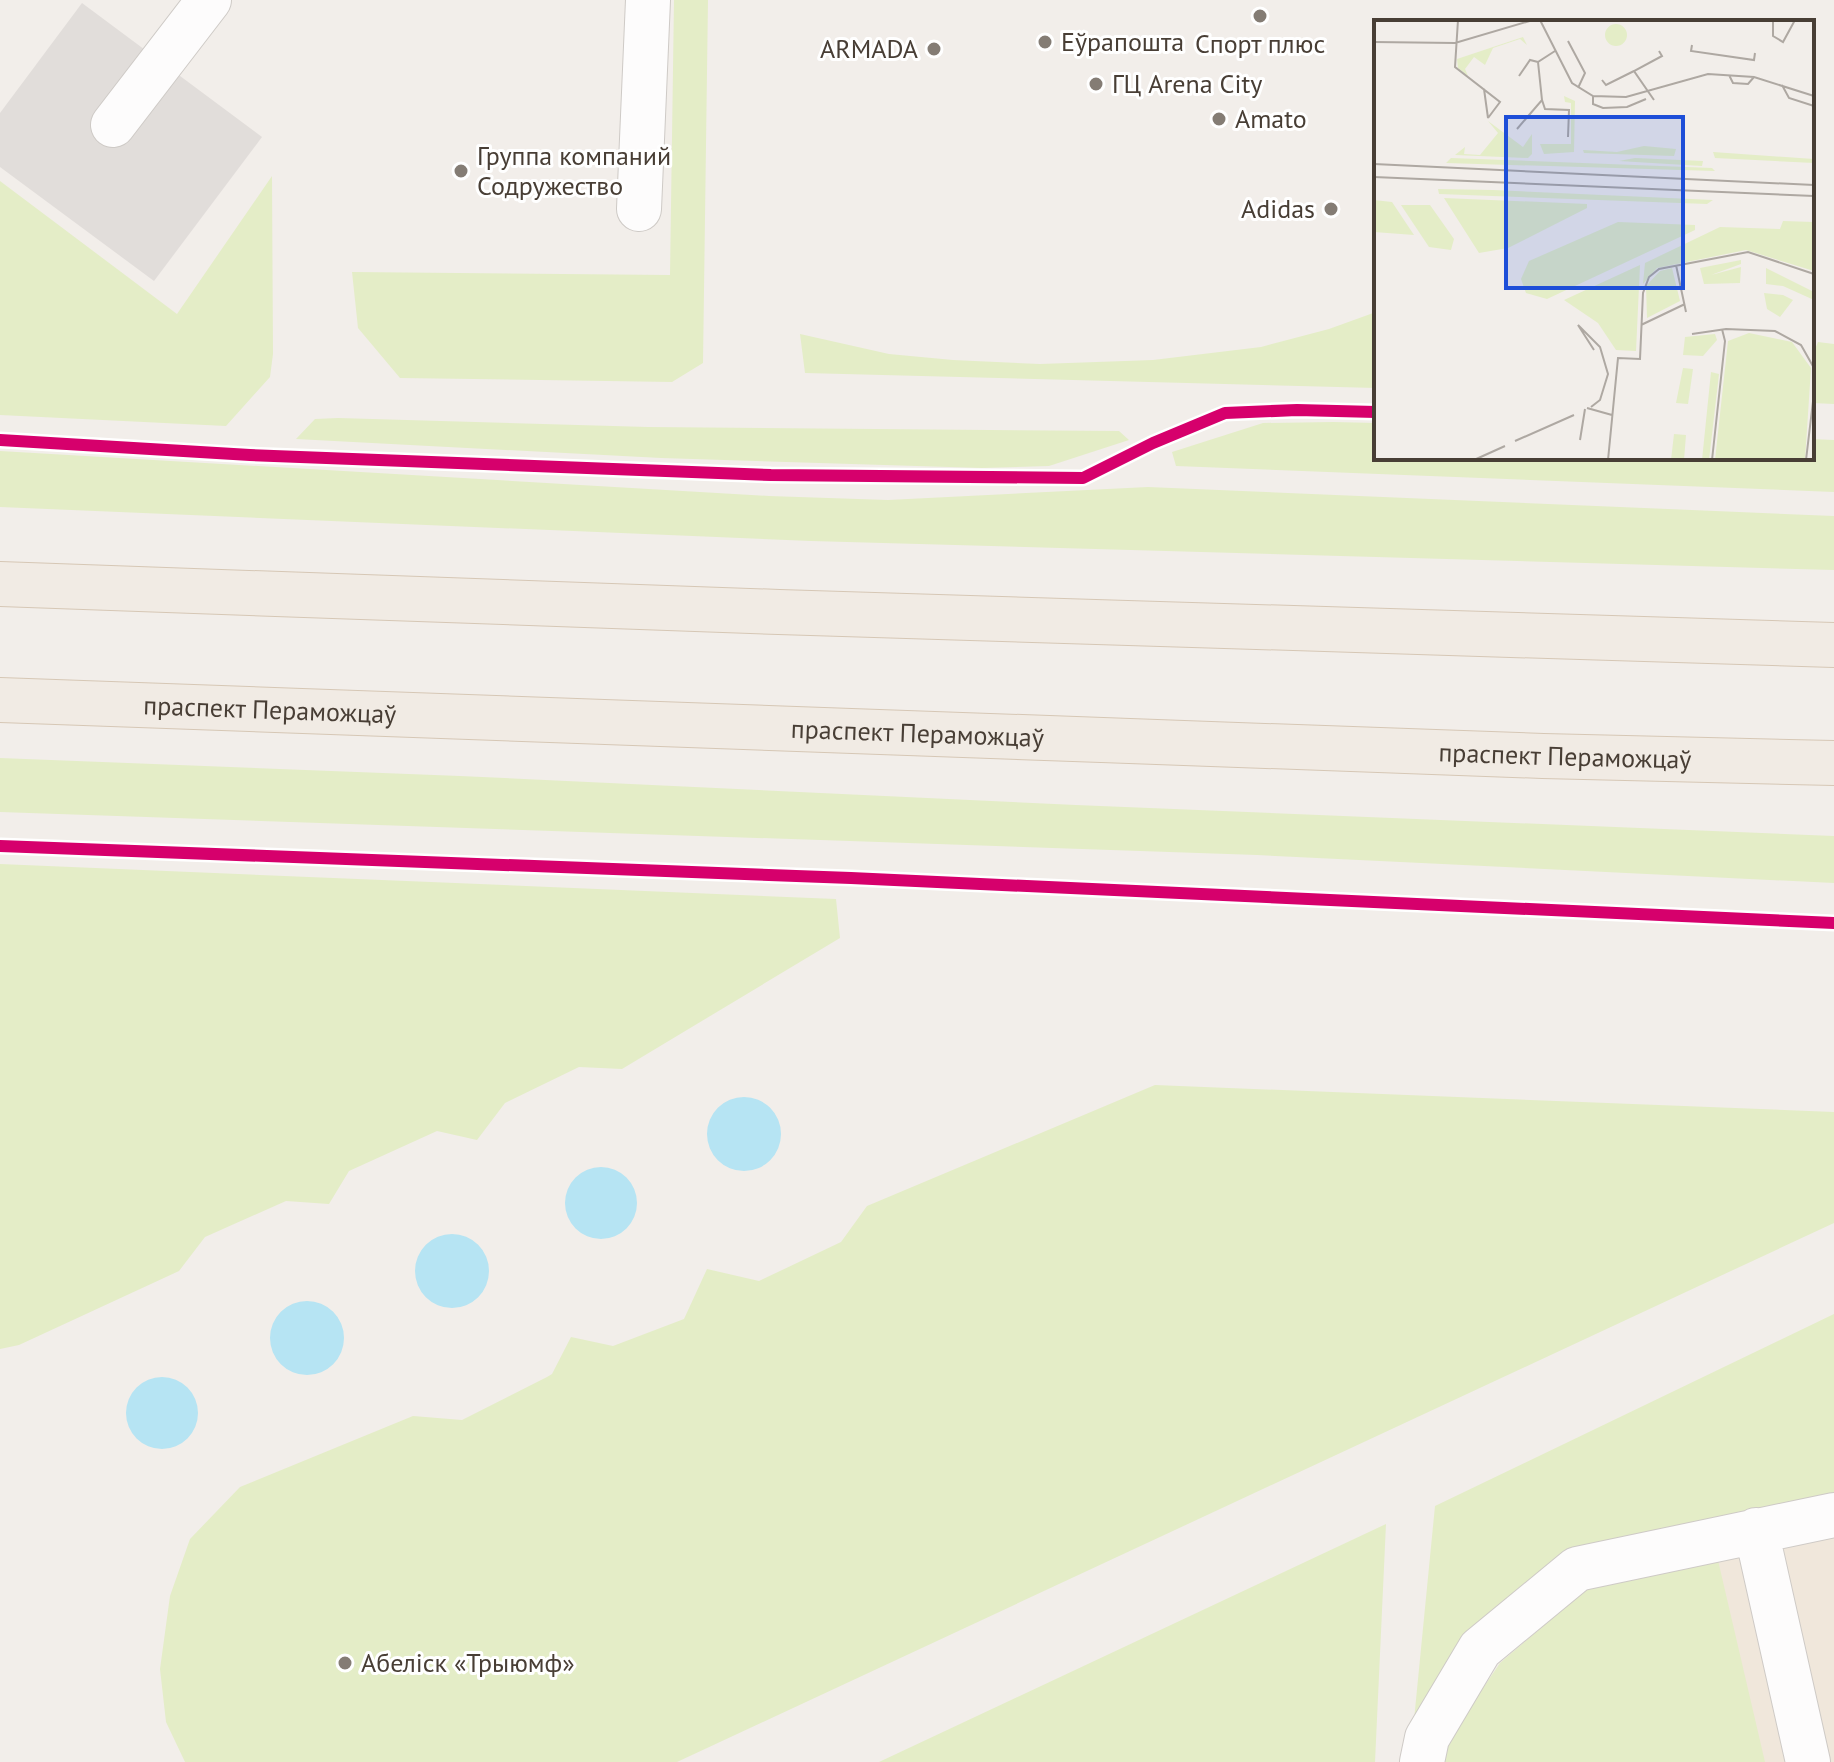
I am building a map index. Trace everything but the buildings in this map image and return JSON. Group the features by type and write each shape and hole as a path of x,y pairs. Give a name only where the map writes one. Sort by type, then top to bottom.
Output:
{"main road":[{"path":"0,584 1834,645"},
{"name":"праспект Пераможцаў","path":"0,700 1543,756 1834,763"}],"lane":[{"path":"113,125 209,0"},
{"path":"639,209 648,0"},
{"path":"1422,1762 1427,1738 1480,1649 1577,1569 1834,1515"},
{"path":"1756,1530 1808,1762"}],"shaded area":[{"path":"82,3 262,137 154,281 0,167 0,113"},
{"path":"1834,1532 1834,1762 1443,1762 1500,1663 1589,1587"}],"green space":[{"path":"674,0 708,0 703,363 672,382 400,378 358,328 352,272 670,275"},
{"path":"272,176 273,354 270,377 226,426 0,415 0,181 177,314"},
{"path":"1374,313 1374,388 805,373 800,334 889,354 1040,364 1153,360 1261,347 1329,329"},
{"path":"1818,342 1834,344 1834,404 1814,403 1814,351"},
{"path":"315,419 648,427 1119,431 1129,440 1049,466 982,468 661,458 296,439"},
{"path":"1263,423 1374,423 1374,460 1814,460 1814,439 1834,440 1834,492 1176,466 1172,452"},
{"path":"0,451 769,496 888,500 1148,487 1834,516 1834,570 811,541 0,507"},
{"path":"0,758 1834,836 1834,883 1257,855 0,812"},
{"path":"0,864 836,899 840,938 622,1069 579,1067 505,1103 477,1140 437,1131 349,1171 329,1204 286,1201 205,1237 179,1271 19,1345 0,1349"},
{"path":"1155,1085 1834,1112 1834,1223 677,1762 185,1762 166,1722 160,1669 170,1596 190,1539 240,1487 413,1416 462,1420 552,1374 571,1337 613,1346 684,1319 707,1269 759,1281 841,1242 867,1206"},
{"path":"1834,1314 1834,1494 1562,1554 1414,1720 1435,1506"},
{"path":"1386,1524 1375,1762 879,1762"},
{"path":"1717,1556 1765,1762 1443,1762 1447,1741 1500,1663 1589,1587"}],"water":[{"path":"744,1097 758,1100 770,1108 778,1120 781,1134 778,1148 770,1160 758,1168 744,1171 730,1168 718,1160 710,1148 707,1134 710,1120 718,1108 730,1100"},
{"path":"601,1167 621,1173 631,1183 637,1203 631,1223 621,1233 601,1239 581,1233 571,1223 565,1203 571,1183 581,1173"},
{"path":"452,1234 466,1237 478,1245 486,1257 489,1271 486,1285 478,1297 466,1305 452,1308 438,1305 426,1297 418,1285 415,1271 418,1257 426,1245 438,1237"},
{"path":"307,1301 321,1304 333,1312 341,1324 344,1338 341,1352 333,1364 321,1372 307,1375 293,1372 281,1364 273,1352 270,1338 273,1324 281,1312 293,1304"},
{"path":"169,1377 188,1387 196,1399 196,1427 188,1439 176,1447 155,1449 136,1439 128,1427 126,1406 136,1387 148,1379"}],"cycle path":[{"path":"0,440 250,455 771,475 1083,478 1153,443 1225,413 1297,410 1374,412"},
{"path":"0,846 851,878 1834,923"}],"place":[{"name":"Спорт плюс","path":"1260,16"},
{"name":"Еўрапошта","path":"1045,42"},
{"name":"ARMADA","path":"934,49"},
{"name":"ГЦ Arena City","path":"1096,84"},
{"name":"Amato","path":"1219,119"},
{"name":"Группа компаний Содружество","path":"461,171"},
{"name":"Adidas","path":"1331,209"},
{"name":"Абеліск «Трыюмф»","path":"345,1663"}]}
